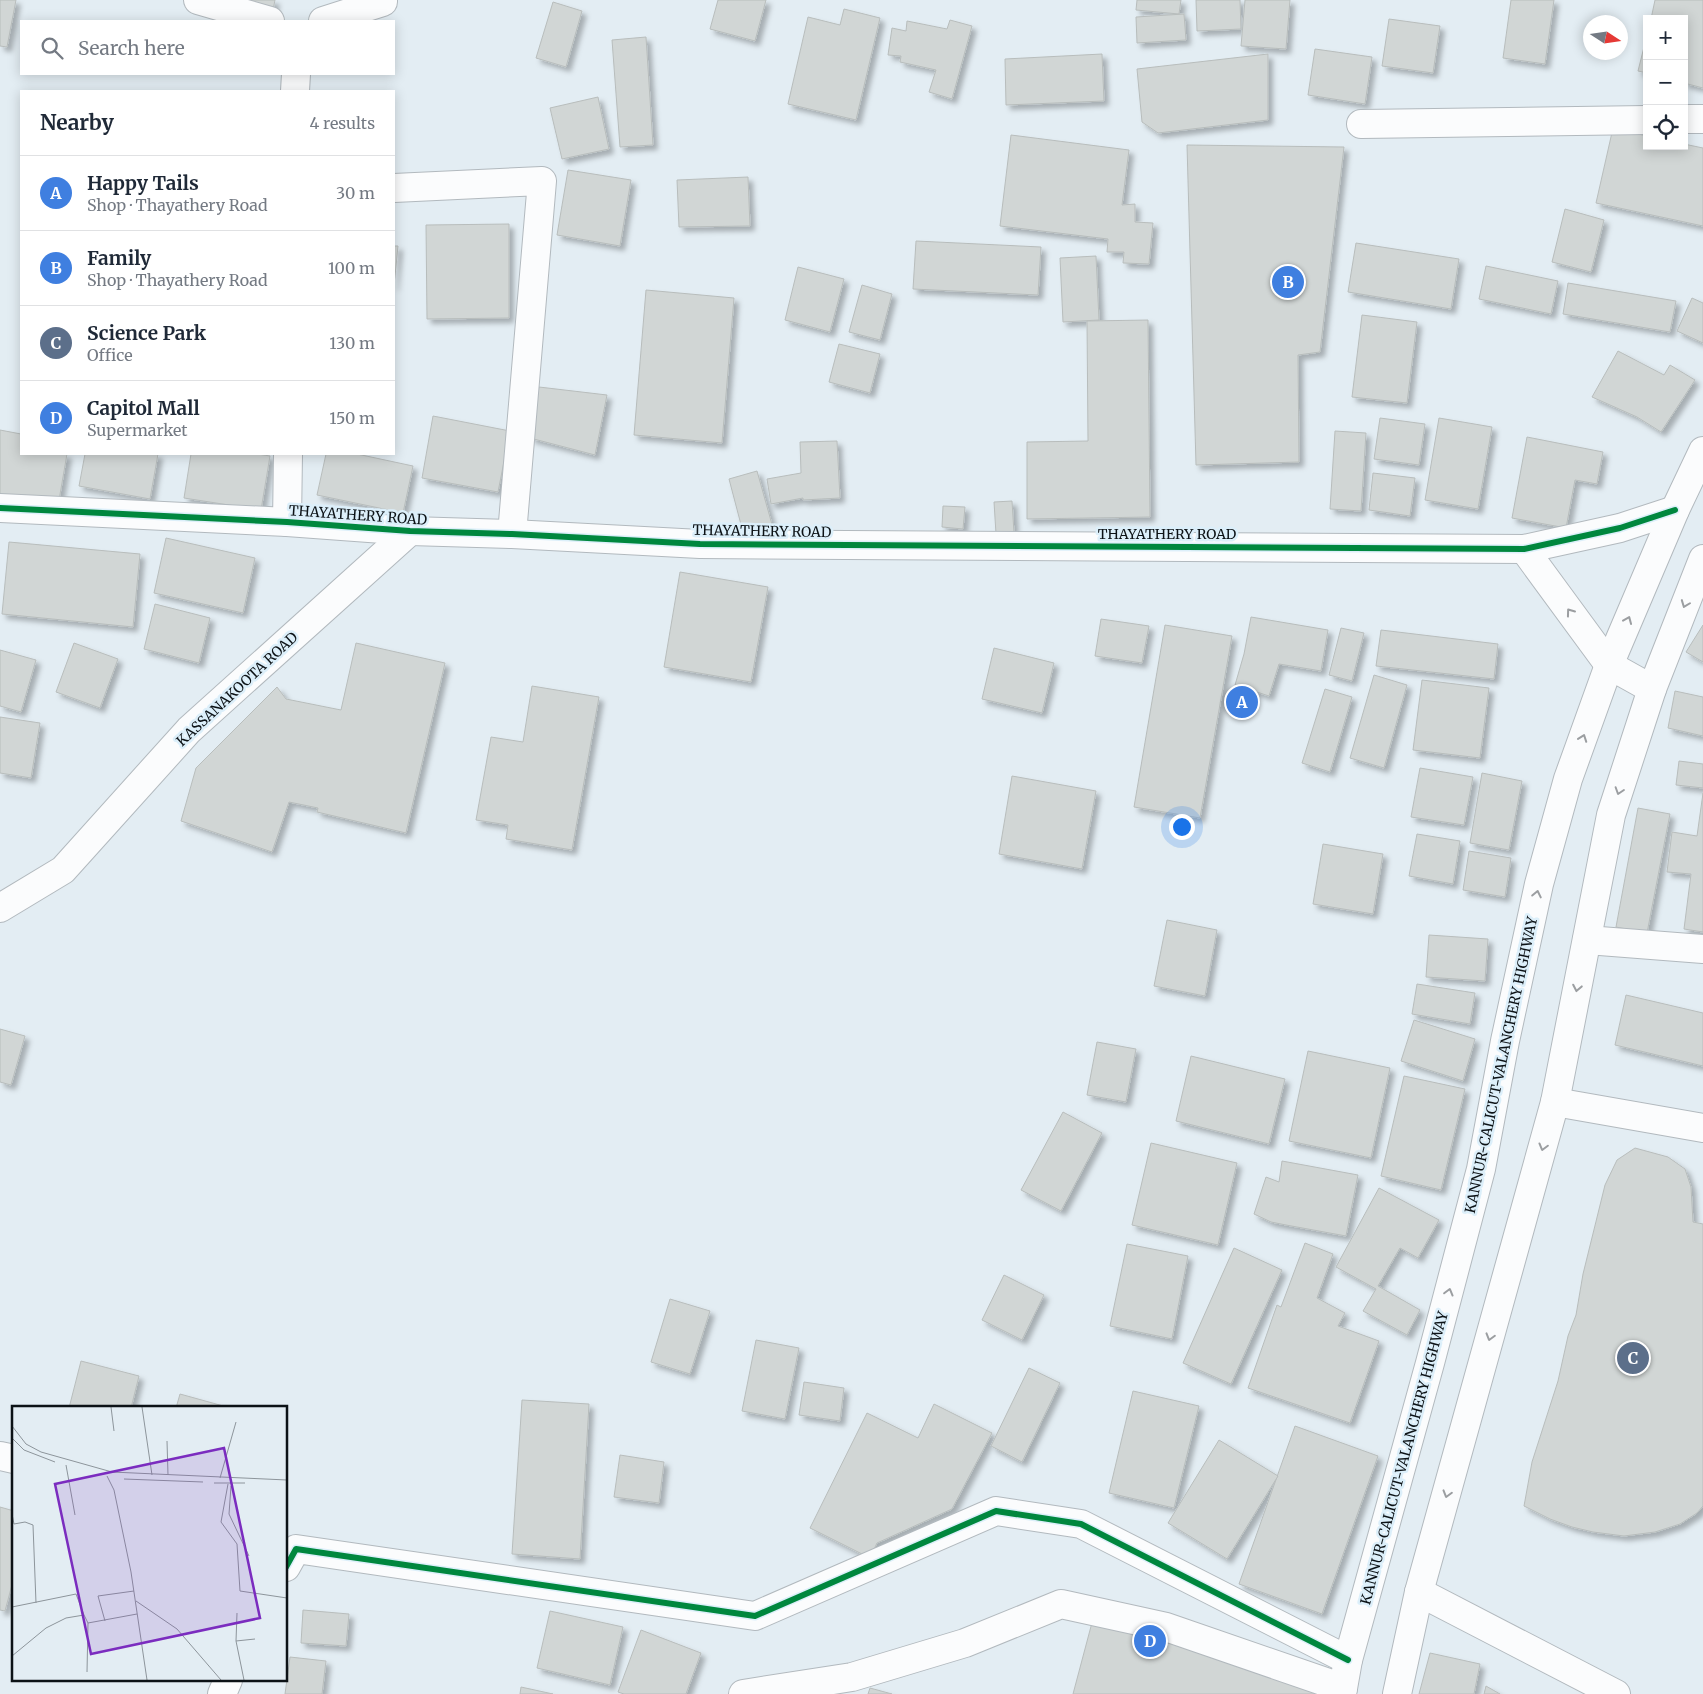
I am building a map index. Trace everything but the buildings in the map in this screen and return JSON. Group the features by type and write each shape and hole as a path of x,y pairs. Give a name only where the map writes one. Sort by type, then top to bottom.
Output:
{"main road":[{"path":"198,0 267,20"},
{"path":"326,20 388,1"},
{"path":"295,90 296,75"},
{"path":"1688,119 1703,119"},
{"path":"1361,124 1643,120"},
{"path":"395,188 542,181 512,534"},
{"name":"KANNUR-CALICUT-VALANCHERY HIGHWAY","path":"1343,1691 1348,1660 1428,1372 1481,1169 1505,1041 1539,884 1568,779 1609,665 1675,510 1703,451"},
{"path":"287,522 288,455"},
{"name":"THAYATHERY ROAD","path":"0,508 287,522 410,531 512,534 700,544 1524,549 1620,528 1675,510"},
{"name":"KASSANAKOOTA ROAD","path":"0,908 63,870 189,730 410,531"},
{"path":"1524,549 1609,665 1652,689"},
{"path":"1397,1694 1420,1592 1555,1102 1611,815 1652,689 1703,559"},
{"path":"1586,940 1703,948"},
{"path":"1555,1102 1703,1128"},
{"path":"288,1563 296,1549 755,1616 996,1511 1082,1524 1348,1660"},
{"path":"1420,1592 1616,1694"},
{"path":"742,1694 852,1676 965,1643 1061,1604 1166,1627 1343,1691"},
{"path":"222,1694 227,1682"}],"cycle path":[{"path":"0,508 287,522 410,531 512,534 700,544 1524,549 1620,528 1675,510"},
{"path":"288,1563 296,1549 755,1616 996,1511 1081,1524 1348,1660"}],"place":[{"name":"Family","path":"1288,282"},
{"name":"Happy Tails","path":"1242,702"},
{"name":"Science Park","path":"1633,1358"},
{"name":"Capitol Mall","path":"1150,1641"}]}
